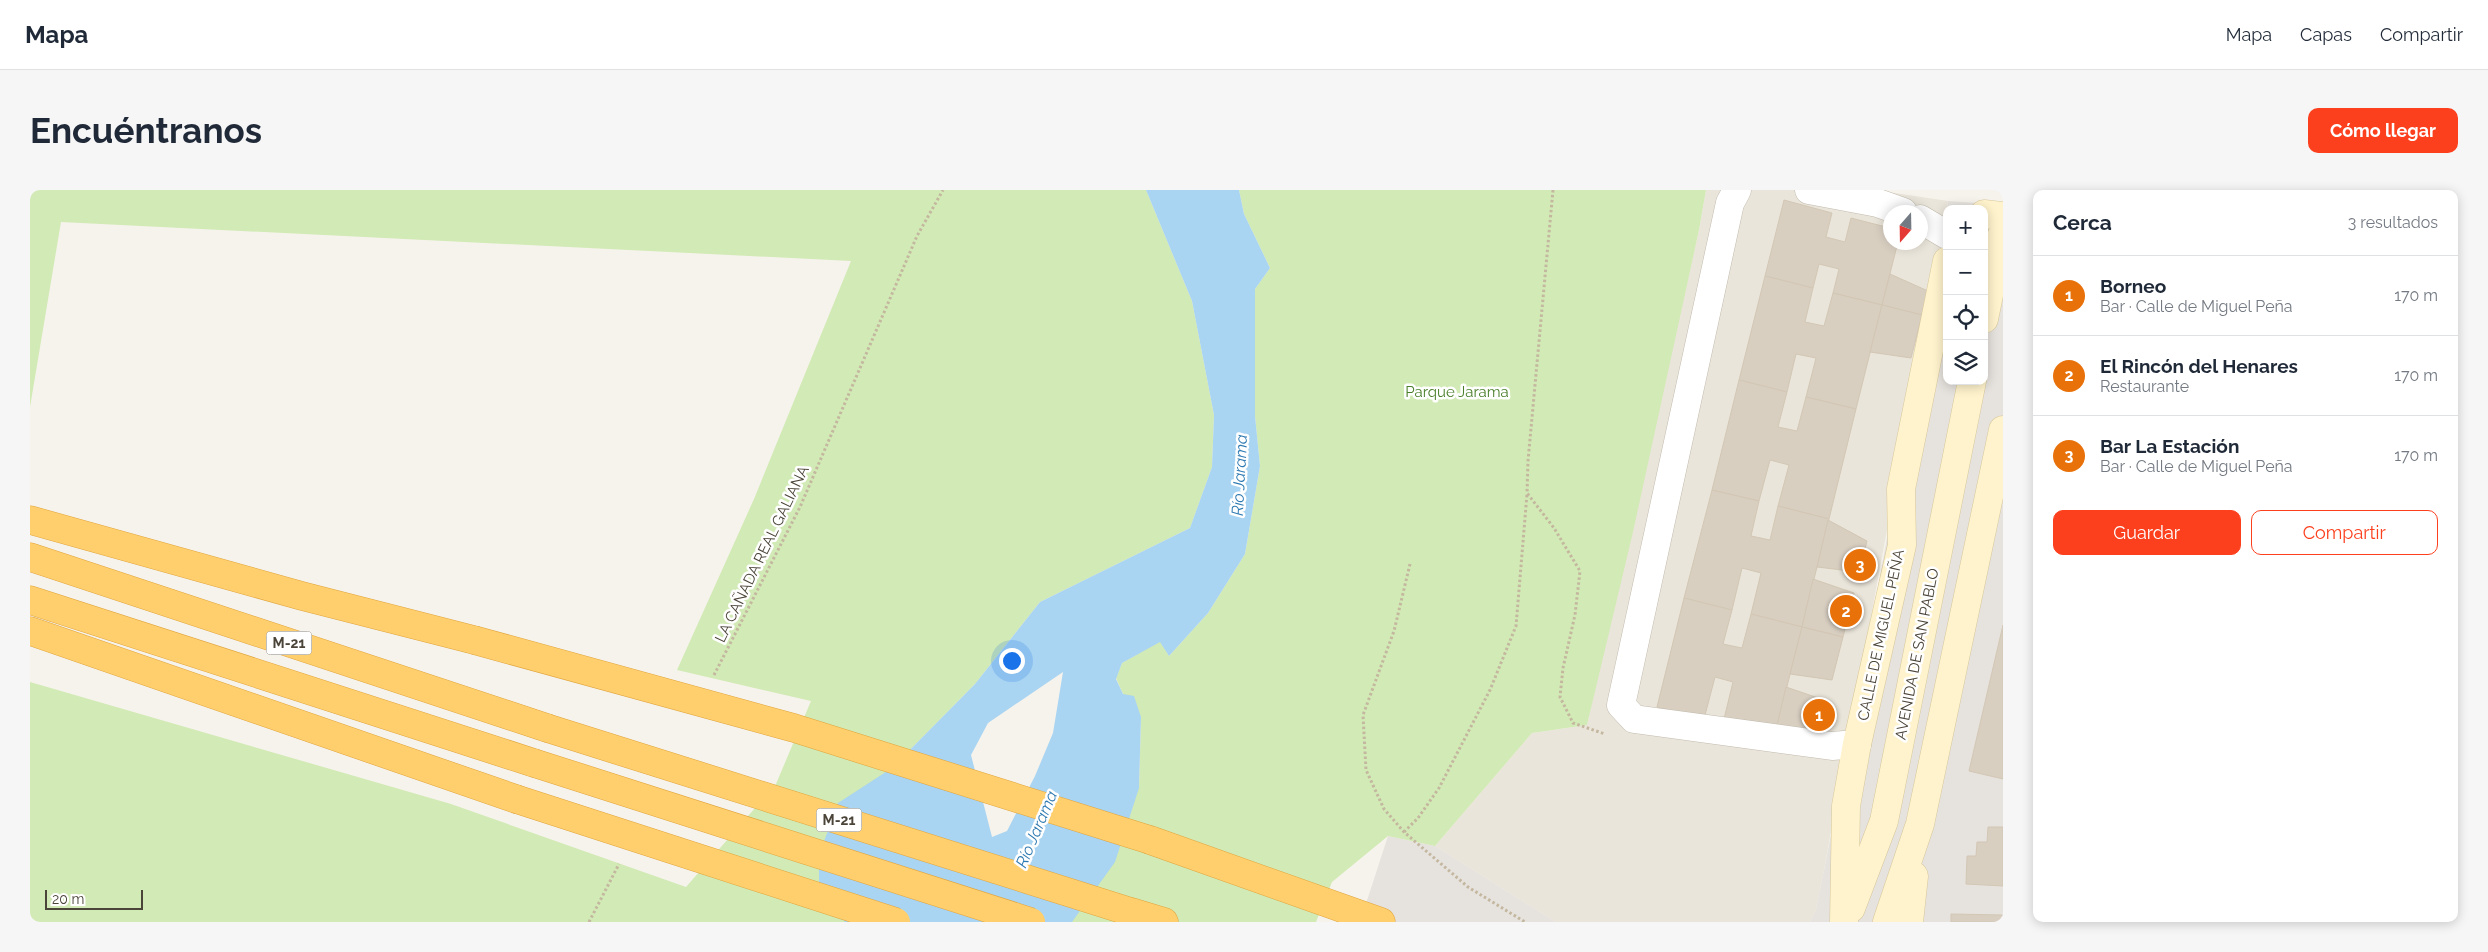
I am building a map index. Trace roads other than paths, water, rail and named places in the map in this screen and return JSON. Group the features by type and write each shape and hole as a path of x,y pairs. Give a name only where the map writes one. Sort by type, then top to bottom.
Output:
{"highway":[{"path":"30,520 302,596 474,640 794,728 1150,840 1380,922"},
{"name":"M-21","path":"30,557 547,728 1164,922"},
{"name":"M-21","path":"30,600 1031,922"},
{"path":"30,631 516,799 896,922"}],"street":[{"path":"1737,190 1730,202 1621,705 1634,718 1832,746 1857,744"},
{"path":"1809,190 1884,205"},
{"path":"1988,217 2002,227 1988,299"},
{"path":"1928,224 1943,233"},
{"name":"CALLE DE MIGUEL PEÑA","path":"1845,922 1846,806 1857,744 1902,545 1901,489 1943,281"},
{"name":"AVENIDA DE SAN PABLO","path":"1845,922 1884,821 1971,385"},
{"path":"1909,922 1920,824 2003,430"},
{"path":"1883,922 1884,821"},
{"path":"1887,922 1920,824"}],"water":[{"name":"Río Jarama","path":"1146,190 1239,190 1244,214 1270,268 1255,289 1255,416 1260,466 1245,554 1208,613 1169,656 1160,642 1122,663 1116,679 1123,694 1134,696 1141,717 1139,788 1115,862 1072,922 845,922 819,890 819,855 838,803 892,768 975,684 1040,602 1190,528 1212,467 1214,415 1192,301","holes":["1063,672 1053,733 1035,776 1007,831 992,837 971,755 988,723"]}],"place":[{"name":"Bar La Estación","path":"1860,565"},
{"name":"El Rincón del Henares","path":"1846,611"},
{"name":"Borneo","path":"1819,715"}],"park label":[{"name":"Parque Jarama","path":"1457,392"}]}
